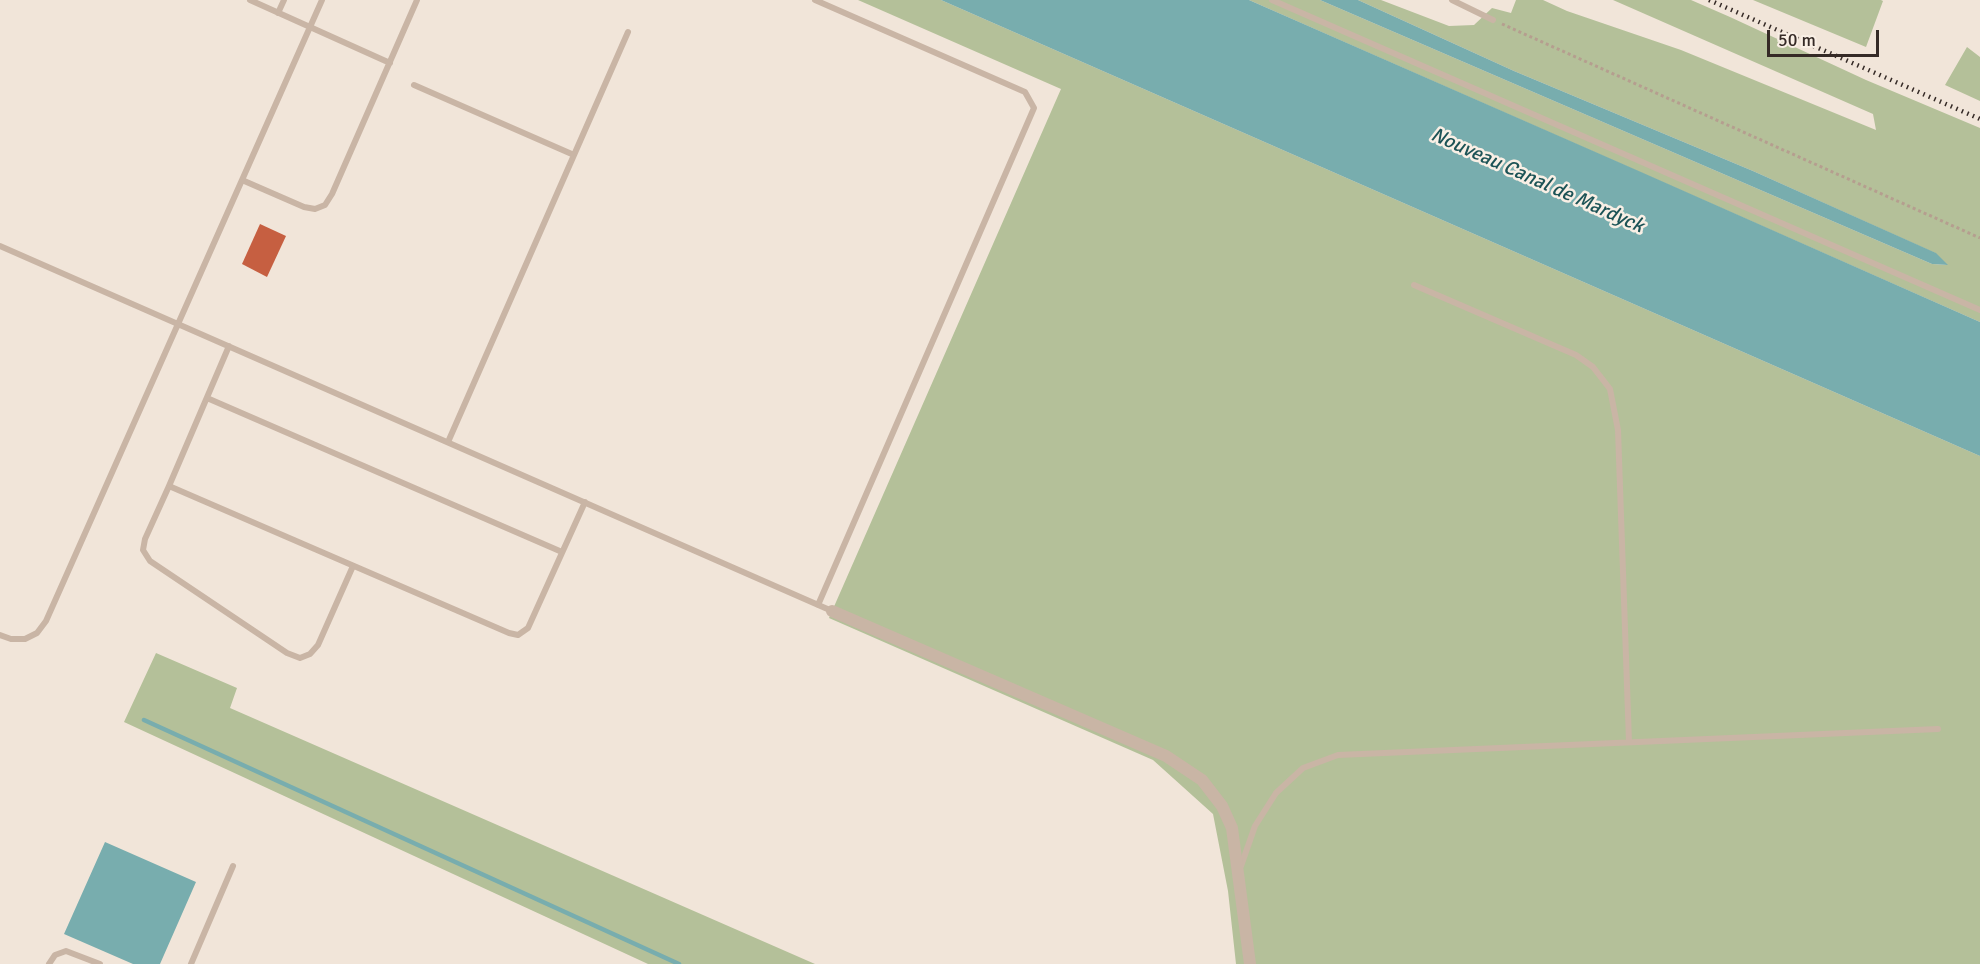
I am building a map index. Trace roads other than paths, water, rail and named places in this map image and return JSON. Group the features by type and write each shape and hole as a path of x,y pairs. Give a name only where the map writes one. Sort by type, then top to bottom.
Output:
{"street":[{"path":"832,611 1166,756 1210,787 1232,828 1240,870 1250,964"}],"lane":[{"path":"250,0 390,63"},
{"path":"278,13 284,0"},
{"path":"0,634 12,639 25,639 42,629 322,0"},
{"path":"243,180 304,207 315,209 324,205 332,194 417,0"},
{"path":"815,0 1025,92 1034,108 818,605"},
{"path":"1272,0 1980,310"},
{"path":"1452,0 1493,20"},
{"path":"448,442 628,32"},
{"path":"414,85 574,155"},
{"path":"0,246 832,611"},
{"path":"1414,285 1576,355 1593,367 1610,389 1618,430 1629,742"},
{"path":"229,346 145,539 143,550 150,561 287,653 300,658 310,654 318,645 353,566"},
{"path":"207,398 562,552"},
{"path":"168,486 519,635 528,628 585,502"},
{"path":"1240,870 1255,826 1268,804 1294,776 1326,758 1365,752 1938,729"},
{"path":"191,964 233,866"},
{"path":"49,964 55,955 66,951 100,964"}],"water":[{"name":"Nouveau Canal de Mardyck","path":"941,0 1249,0 1641,172 1980,322 1980,456"},
{"path":"1320,0 1358,0 1514,71 1753,171 1936,253 1948,265 1932,264"},
{"path":"105,842 196,882 160,964 133,964 64,934"}],"waterway":[{"path":"144,720 679,964"}],"railway":[{"path":"1709,0 1980,119"}]}
